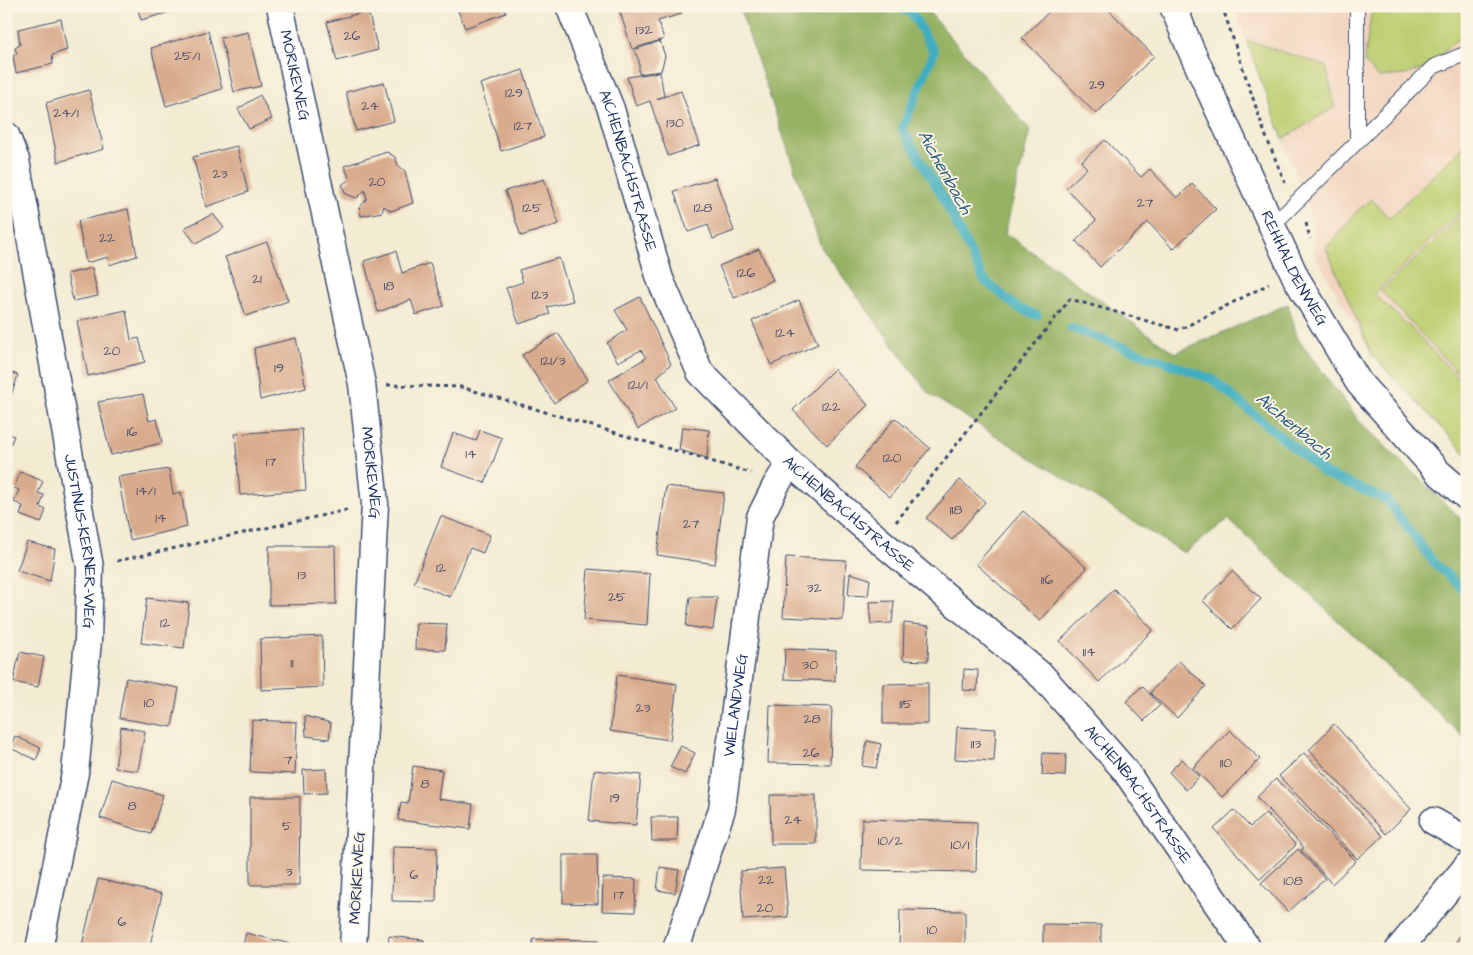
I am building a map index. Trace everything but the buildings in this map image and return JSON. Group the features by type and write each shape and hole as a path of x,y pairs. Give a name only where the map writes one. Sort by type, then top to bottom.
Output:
{"street":[{"name":"MÖRIKEWEG","path":"280,6 362,384 375,504 353,949"},
{"name":"AICHENBACHSTRASSE","path":"569,6 611,109 660,279 700,372 790,463 1043,678 1124,769 1248,949"},
{"name":"REHHALDENWEG","path":"1173,6 1190,48 1296,278 1359,383 1438,472 1467,497"},
{"name":"JUSTINUS-KERNER-WEG","path":"6,135 16,160 90,567 88,641 75,773 39,949"},
{"name":"WIELANDWEG","path":"676,949 722,809 760,517 776,485 790,463"},
{"path":"1433,821 1467,840"},
{"path":"1399,949 1467,866"}],"lane":[{"path":"1357,11 1357,141"},
{"path":"1272,226 1433,67 1467,53"}],"path":[{"path":"1222,6 1265,134 1294,205 1306,222 1312,248"},
{"path":"880,541 926,485 1070,299 1179,330 1275,281 1296,278"},
{"path":"362,384 460,387 750,473 776,485"},
{"path":"90,567 375,504"}],"shaded area":[{"path":"1234,6 1467,6 1467,455 1372,355 1315,255 1313,222"}],"green space":[{"path":"739,6 924,6 1030,130 1005,233 1175,353 1288,304 1298,339 1360,422 1467,525 1467,740 1228,519 1184,553 929,394 821,247"},
{"path":"1380,6 1467,6 1467,31 1424,69 1404,75 1378,77 1364,62 1371,15"},
{"path":"1246,40 1326,66 1335,107 1283,139"},
{"path":"1467,143 1467,206 1374,294 1413,330 1467,387 1467,455 1372,355 1326,248 1357,211 1371,199 1389,218"},
{"path":"1467,210 1467,365 1458,373 1381,291"}],"waterway":[{"name":"Aichenbach","path":"893,6 912,13 934,52 902,129 941,194 984,280 1018,308 1037,315"},
{"name":"Aichenbach","path":"1071,328 1212,379 1324,473 1387,500 1434,563 1467,592"}]}
